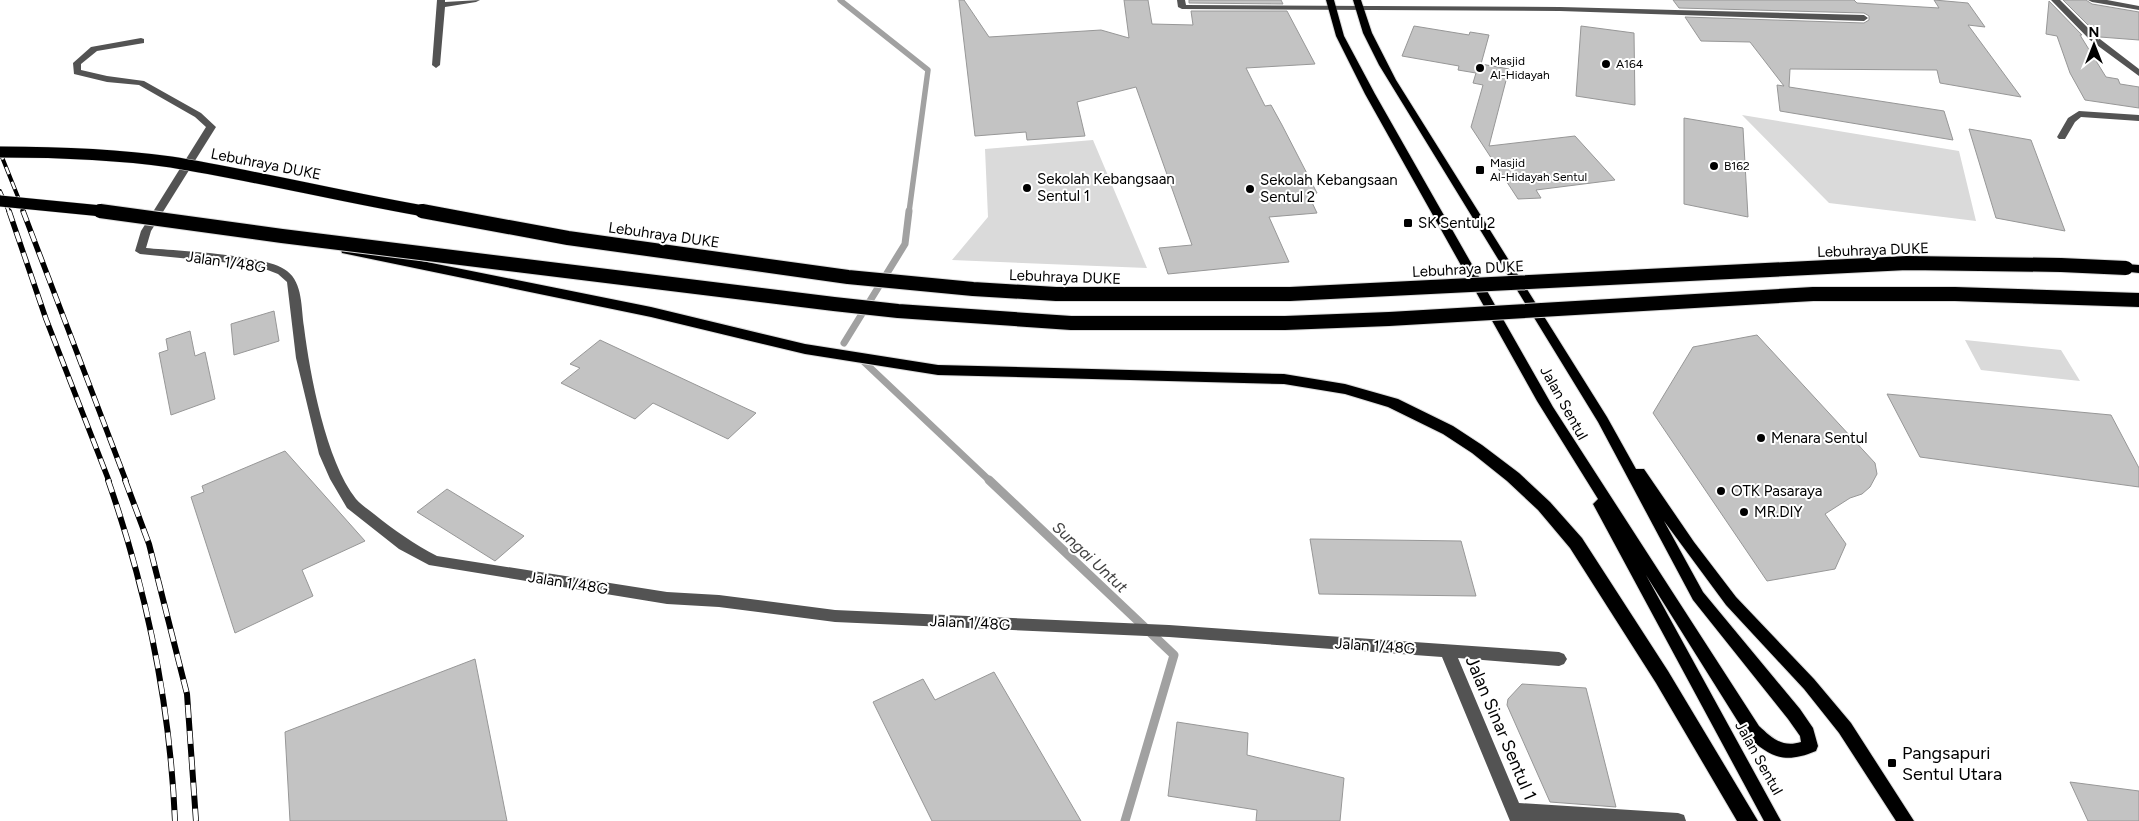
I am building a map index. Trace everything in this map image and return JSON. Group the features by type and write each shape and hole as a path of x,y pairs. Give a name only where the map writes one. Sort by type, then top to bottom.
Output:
{"highway":[{"name":"Lebuhraya DUKE","path":"0,152 69,152 169,162 273,180 410,210 568,238 848,277 973,289 1056,294 1139,296 1290,294 1907,264 2061,265 2132,268"},
{"path":"0,201 119,213 282,236 708,287 898,312 1071,323 1275,323 1379,319 1813,294 1921,293 2139,300"},
{"path":"282,236 650,312 805,349 938,370 1284,379 1320,384 1374,396 1411,410 1477,449 1513,476 1544,506 1576,543 1662,676 1748,821"}],"main road":[{"name":"Jalan Sentul","path":"1331,4 1340,36 1370,94 1543,401 1773,821"},
{"name":"Jalan Sentul","path":"1358,5 1363,23 1404,101 1421,124 1602,420 1731,601 1809,684 1845,728 1906,821"},
{"path":"1543,401 1753,731 1769,746 1784,752 1798,752 1810,746 1807,733 1794,714 1698,596 1602,420"}],"street":[{"path":"436,65 441,2 476,0"},
{"path":"1630,10 1637,0"},
{"path":"2055,0 2093,38 2139,73"},
{"path":"2092,0 2139,8"},
{"path":"1181,3 1630,10 1864,18"},
{"name":"Jalan 1/48G","path":"141,41 122,42 94,49 77,63 77,72 107,79 141,83 198,115 210,127 146,231 140,251 259,264 282,272 292,281 302,358 325,454 337,479 352,504 404,545 434,561 667,598 719,600 835,616 1169,632 1559,659"},
{"path":"2062,137 2071,120 2078,114 2139,118"},
{"name":"Jalan Sinar Sentul 1","path":"1447,651 1516,816"},
{"path":"1516,816 1678,821"}],"shaded area":[{"path":"1742,115 1959,151 1976,221 1829,203"},
{"path":"1093,140 1147,268 952,260 988,217 985,149"},
{"path":"1965,340 2061,350 2080,381 1981,370"}],"building":[{"path":"959,0 964,0 989,37 1101,30 1129,38 1124,0 1148,0 1152,24 1193,25 1191,11 1287,11 1315,64 1246,68 1265,106 1271,105 1317,193 1308,194 1317,213 1269,217 1289,262 1168,274 1159,248 1192,245 1136,87 1077,102 1085,136 1027,140 1026,132 975,136"},
{"path":"1189,0 1281,0 1283,4 1189,3"},
{"path":"1673,0 1854,0 1857,3 1939,8 1934,0 1968,3 1985,27 1968,25 2021,97 1940,83 1937,70 1790,69 1789,87 1944,111 1953,140 1780,111 1777,85 1784,86 1750,42 1701,41 1685,17 1864,23 1869,20 1869,16 1864,13 1679,8"},
{"path":"2063,0 2086,0 2092,4 2139,12 2139,40 2100,37"},
{"path":"2049,1 2082,35 2080,35 2106,77 2118,79 2120,84 2139,87 2139,108 2085,100 2070,73 2057,36 2046,34"},
{"path":"1414,26 1469,35 1470,32 1489,35 1481,64 1509,69 1489,146 1575,136 1615,180 1536,190 1541,198 1518,199 1471,127 1483,85 1473,83 1476,73 1458,70 1459,66 1402,56"},
{"name":"A164","path":"1581,26 1634,33 1635,105 1576,96"},
{"name":"B162","path":"1684,118 1743,128 1748,217 1684,204"},
{"path":"1969,129 2031,140 2065,231 1996,218"},
{"path":"274,311 279,341 234,355 231,324"},
{"path":"190,331 195,356 205,352 215,399 171,415 159,353 168,350 166,339"},
{"name":"Menara Sentul","path":"1757,335 1875,463 1877,474 1870,487 1862,494 1850,498 1825,514 1846,544 1835,569 1767,581 1653,413 1693,347"},
{"path":"600,340 756,413 728,439 653,403 635,419 561,383 580,368 570,364"},
{"path":"1887,394 2111,415 2139,468 2139,487 1920,457"},
{"path":"285,451 365,541 302,570 313,596 235,633 191,497 204,492 202,486"},
{"path":"447,489 524,536 495,561 417,512"},
{"path":"1310,539 1461,541 1476,596 1319,594"},
{"path":"475,659 507,821 290,821 285,732"},
{"path":"994,672 1081,821 932,821 873,702 923,679 935,700"},
{"path":"1522,684 1586,688 1616,807 1550,802 1507,705 1508,699"},
{"path":"1177,722 1248,733 1247,755 1344,778 1340,821 1256,821 1257,810 1168,796"},
{"path":"2070,782 2139,791 2139,821 2088,821"}],"waterway":[{"path":"840,0 928,70 909,212"},
{"path":"844,343 905,244 909,211"},
{"name":"Sungai Untut","path":"862,360 990,481"},
{"name":"Sungai Untut","path":"989,480 1174,655 1125,821"}],"railway":[{"path":"0,152 24,212"},
{"path":"0,191 9,212"},
{"path":"9,211 46,319 109,481"},
{"path":"23,211 126,481"},
{"path":"108,480 134,564 154,648 168,734 175,821"},
{"path":"125,480 149,544 187,694 196,821"}],"place":[{"name":"A164","path":"1606,64"},
{"name":"Masjid Al-Hidayah","path":"1480,68"},
{"name":"B162","path":"1714,166"},
{"name":"Masjid Al-Hidayah Sentul","path":"1480,170"},
{"name":"Sekolah Kebangsaan Sentul 1","path":"1027,188"},
{"name":"Sekolah Kebangsaan Sentul 2","path":"1250,189"},
{"name":"SK Sentul 2","path":"1408,223"},
{"name":"Menara Sentul","path":"1761,438"},
{"name":"OTK Pasaraya","path":"1721,491"},
{"name":"MR.DIY","path":"1744,512"},
{"name":"Pangsapuri Sentul Utara","path":"1892,763"}]}
